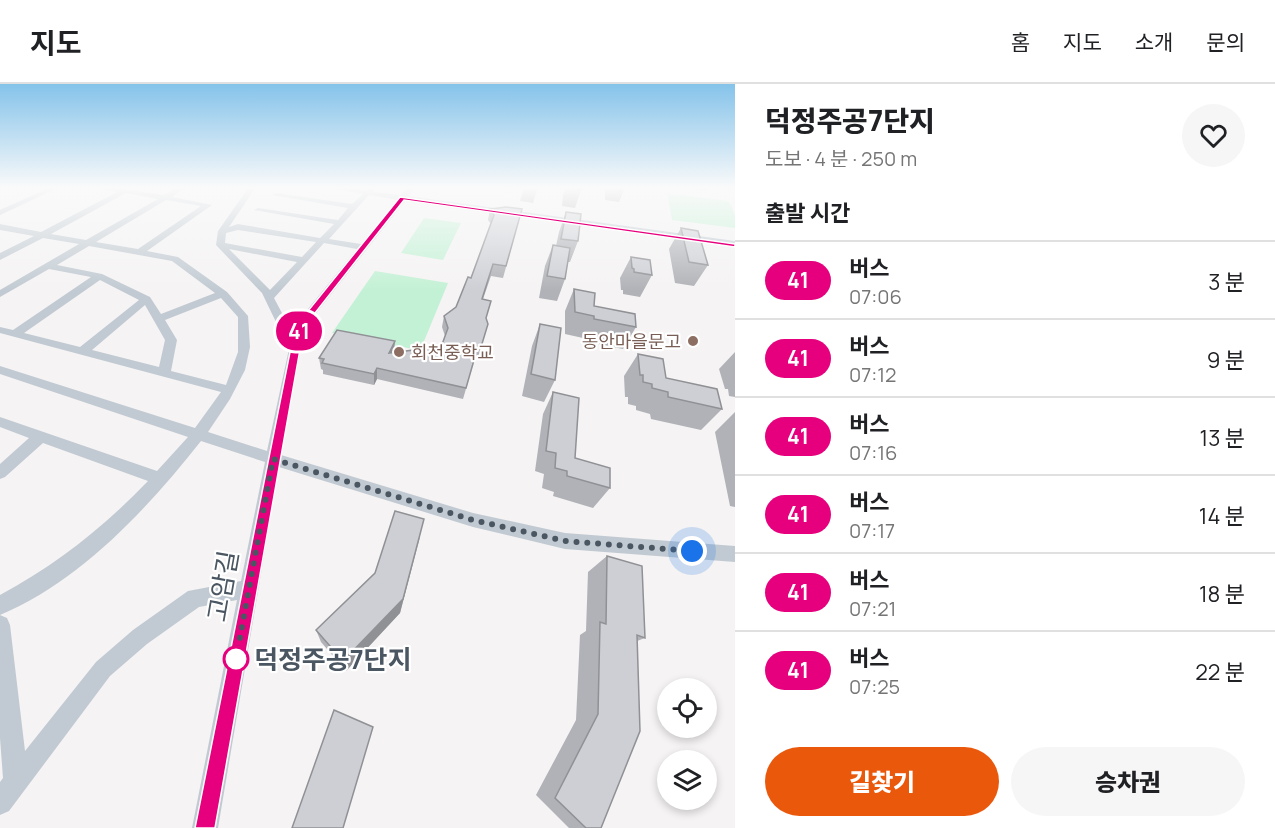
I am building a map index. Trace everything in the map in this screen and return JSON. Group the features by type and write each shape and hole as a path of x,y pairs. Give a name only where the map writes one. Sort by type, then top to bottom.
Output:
{"street":[{"path":"0,257 67,222"},
{"path":"0,294 123,222"},
{"path":"140,252 184,222"},
{"path":"220,245 222,231 228,222"},
{"path":"222,231 242,222"},
{"path":"258,222 322,240 363,247"},
{"path":"330,222 338,222"},
{"path":"269,297 338,222"},
{"name":"고암길","path":"205,828 299,327 383,222"},
{"path":"594,222 735,244"},
{"path":"0,227 175,259 223,294 243,316 243,356 229,390 199,434 160,479 104,537 36,587 0,605"},
{"path":"220,245 303,260"},
{"path":"220,245 269,297 296,351"},
{"path":"48,266 99,276 146,299 171,340 164,373"},
{"path":"14,334 99,276"},
{"path":"158,319 223,294"},
{"path":"82,352 146,299"},
{"path":"0,330 229,390"},
{"path":"0,370 273,459 473,520 565,541 735,554"},
{"path":"0,422 160,479"},
{"path":"0,473 41,436"},
{"path":"0,802 103,669 140,637 195,598 249,589"},
{"path":"0,625 16,781"}],"green space":[{"path":"422,222 461,223 443,260 401,253"},
{"path":"686,222 735,222 735,228"},
{"path":"375,271 448,283 422,346 413,349 332,333"}],"building":[{"path":"492,222 518,222 506,266 493,264 482,299 491,301 486,318 488,324 481,347 478,346 466,388 377,368 374,374 322,363 324,359 319,358 337,330 395,341 389,353 422,349 440,350 448,328 444,316 456,307 468,277 471,278"},
{"path":"564,222 580,222 578,241 561,239"},
{"path":"681,228 698,231 708,265 689,262"},
{"path":"553,245 570,248 565,279 547,276"},
{"path":"631,257 650,260 652,275 634,272"},
{"path":"574,289 595,293 594,306 635,314 636,327 594,319 594,316 575,312"},
{"path":"540,324 561,328 555,380 531,374"},
{"path":"638,354 663,359 666,378 717,389 722,409 668,397 668,392 652,388 652,384 643,382 643,375 640,375"},
{"path":"553,392 579,398 575,458 610,468 610,488 567,476 567,471 555,468 556,453 546,451"},
{"path":"395,511 424,519 403,599 343,661 316,630 375,573"},
{"path":"607,556 642,566 645,638 637,635 640,731 601,828 586,828 555,798 598,714 600,622 606,624"},
{"path":"334,710 373,727 343,828 292,828"}],"bus line":[{"name":"41","path":"205,828 299,327 383,222"},
{"name":"41","path":"574,222 735,244"}],"place":[{"name":"동안마을문고","path":"693,341"},
{"name":"회천중학교","path":"399,352"},
{"name":"덕정주공7단지","path":"236,659"}],"route":[{"path":"236,659 273,459 473,520 565,541 692,551"}]}
